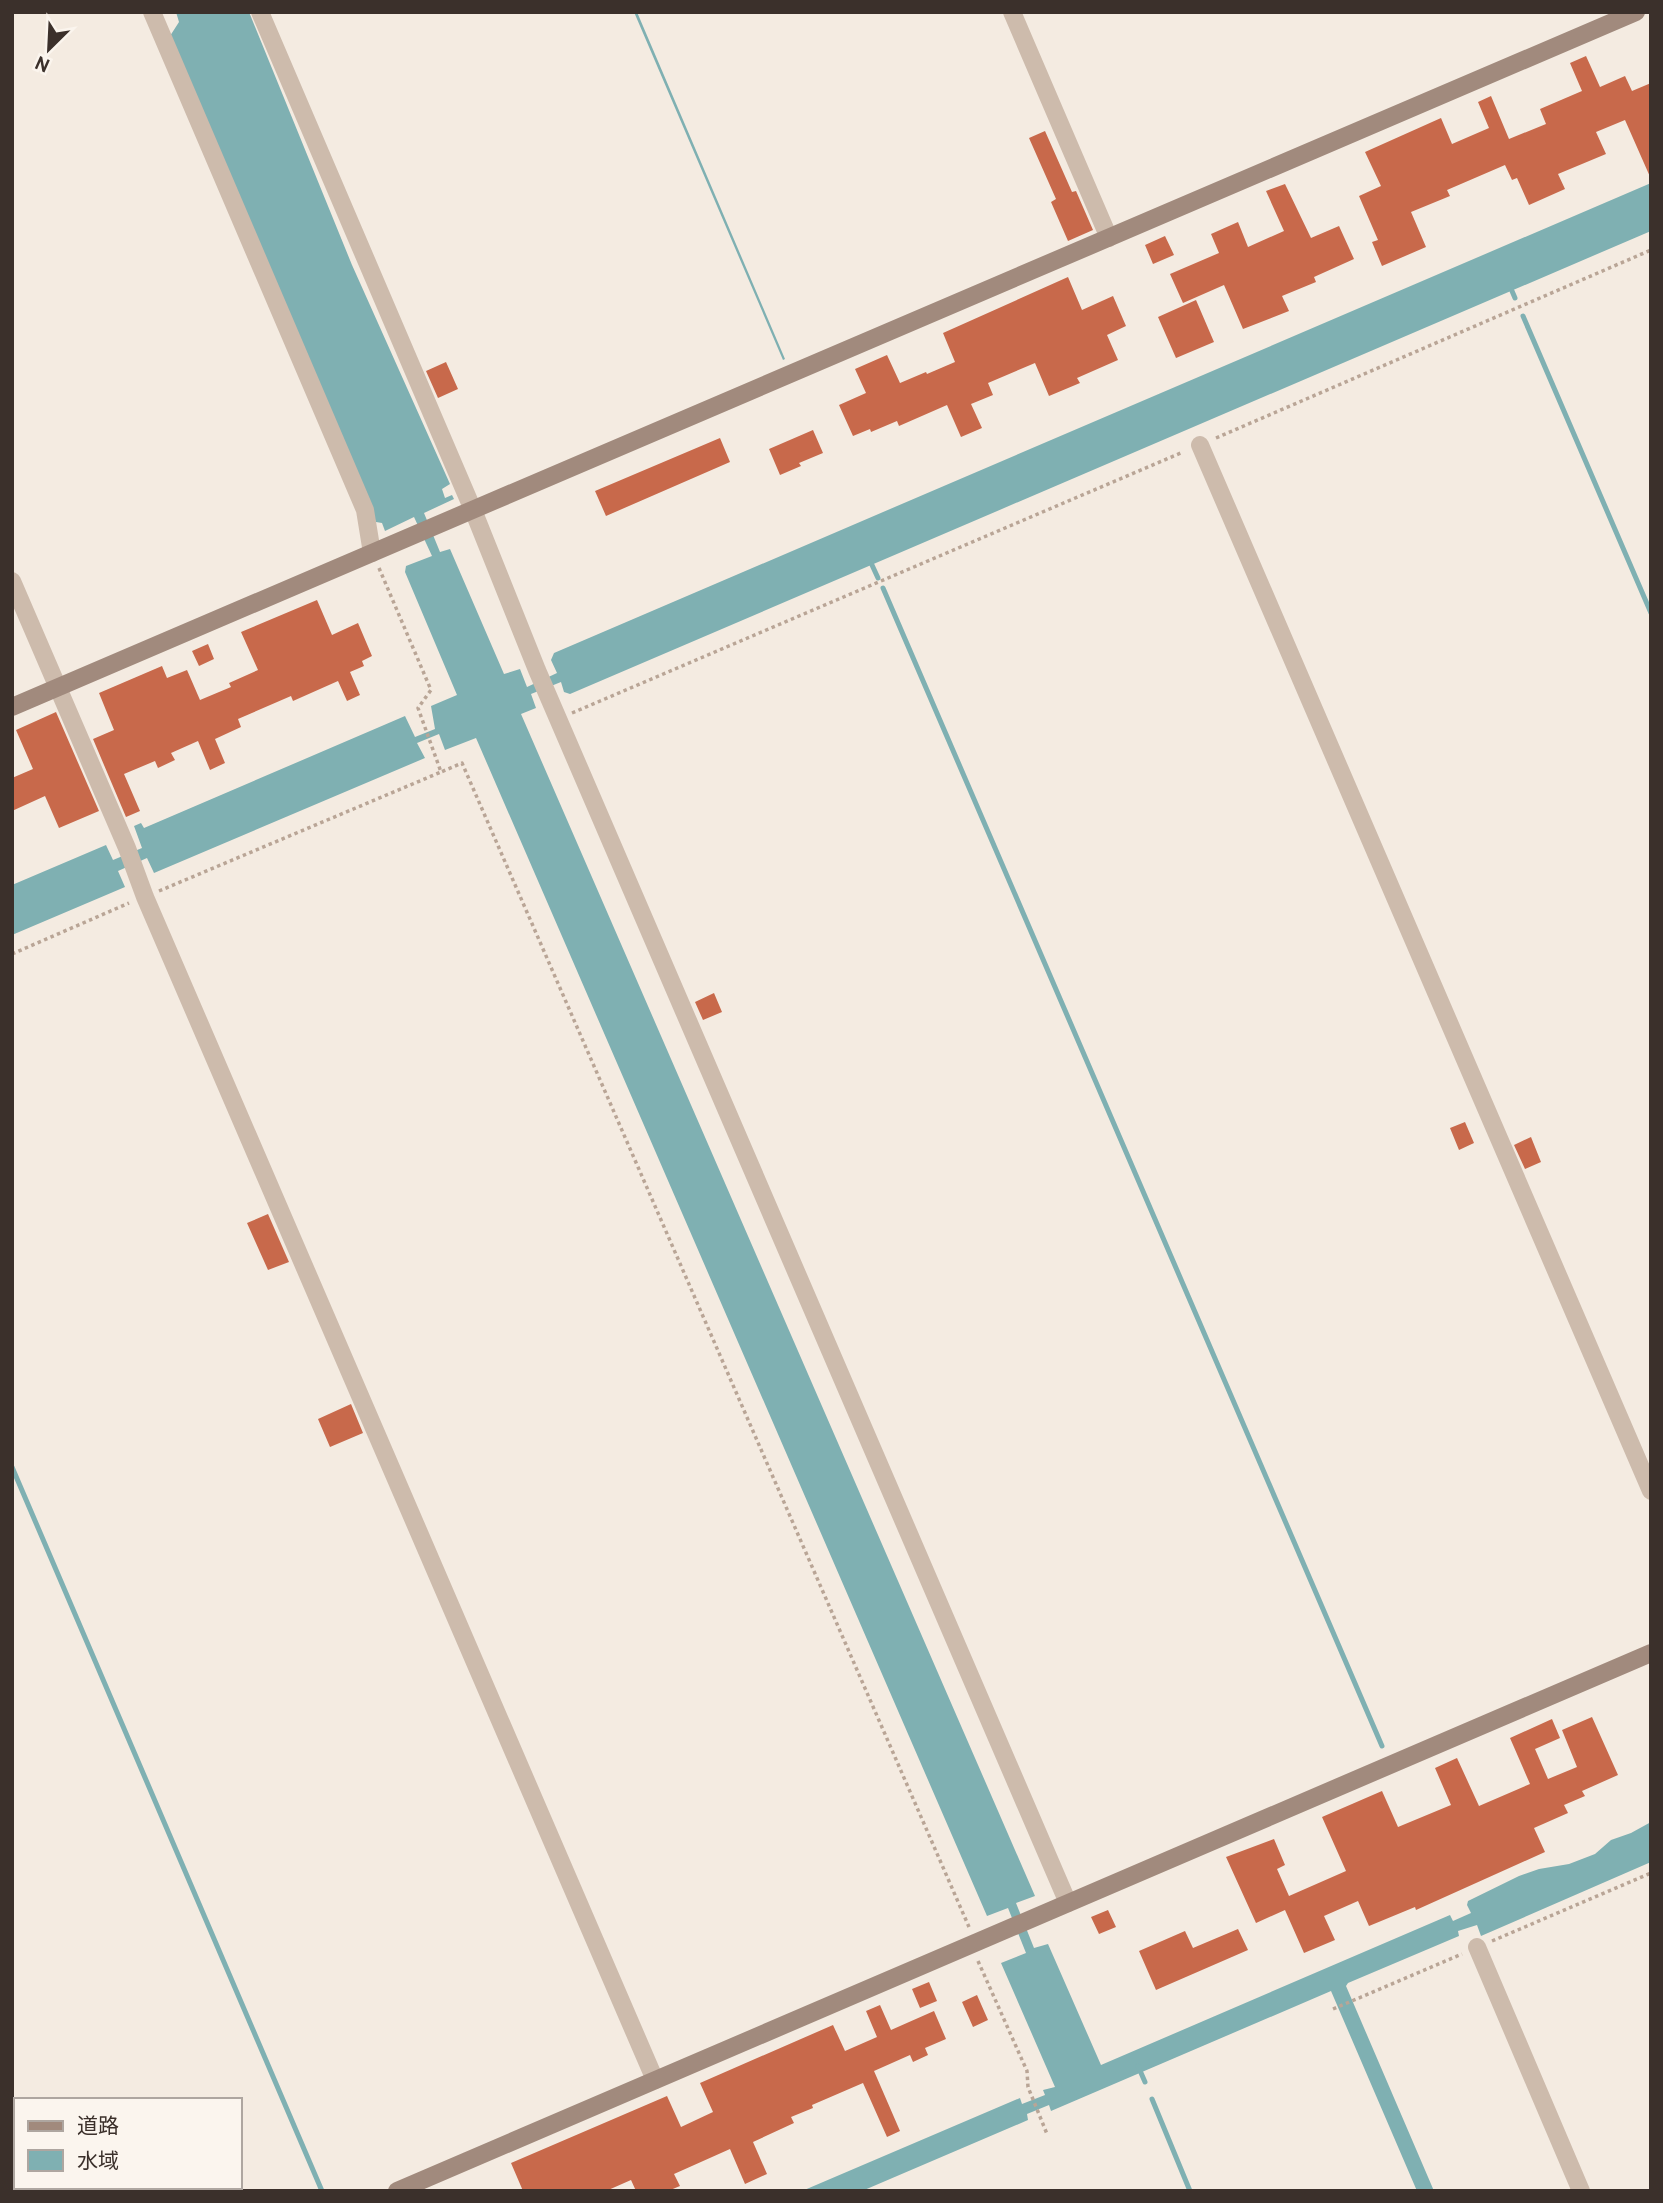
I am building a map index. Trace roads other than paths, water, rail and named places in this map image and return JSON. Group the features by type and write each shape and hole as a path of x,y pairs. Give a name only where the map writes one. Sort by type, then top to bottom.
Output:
{"street":[{"path":"152,12 365,510 372,553"},
{"path":"260,12 473,510 537,670 1068,1903"},
{"path":"1012,12 1109,238"},
{"path":"12,707 1636,12"},
{"path":"1200,445 1651,1491"},
{"path":"12,581 127,848 145,897 655,2080"},
{"path":"397,2191 1651,1653"},
{"path":"1477,1947 1581,2191"}],"water":[{"path":"176,12 249,12 352,265 450,484 442,489 445,498 452,495 454,499 424,513 440,552 450,549 504,674 520,669 527,687 557,673 551,660 554,653 1651,183 1651,231 570,694 564,692 561,682 531,694 536,708 521,714 1035,1896 1016,1903 1034,1948 1048,1944 1101,2065 1450,1915 1453,1921 1471,1913 1468,1901 1519,1876 1539,1869 1569,1864 1595,1854 1611,1840 1651,1822 1651,1862 1481,1936 1477,1925 1458,1931 1459,1936 1346,1986 1434,2191 1417,2191 1331,1991 1051,2111 1049,2105 1027,2114 1028,2120 862,2191 802,2191 1020,2098 1022,2104 1045,2095 1043,2090 1055,2087 1001,1963 1026,1953 1008,1908 987,1916 476,738 445,750 439,734 417,743 425,758 154,873 147,858 118,871 125,887 12,935 12,885 106,845 113,860 142,848 134,826 141,823 144,828 405,716 415,737 435,729 431,706 457,695 405,572 406,566 432,556 414,517 385,531 382,523 376,522 170,36 179,22"},
{"path":"634,12 637,12 785,359 783,360"}],"waterway":[{"path":"1512,291 1515,298"},
{"path":"1523,316 1651,613"},
{"path":"872,565 878,578"},
{"path":"883,588 1382,1746"},
{"path":"12,1467 322,2191"},
{"path":"1138,2066 1145,2082"},
{"path":"1152,2099 1190,2191"}]}
